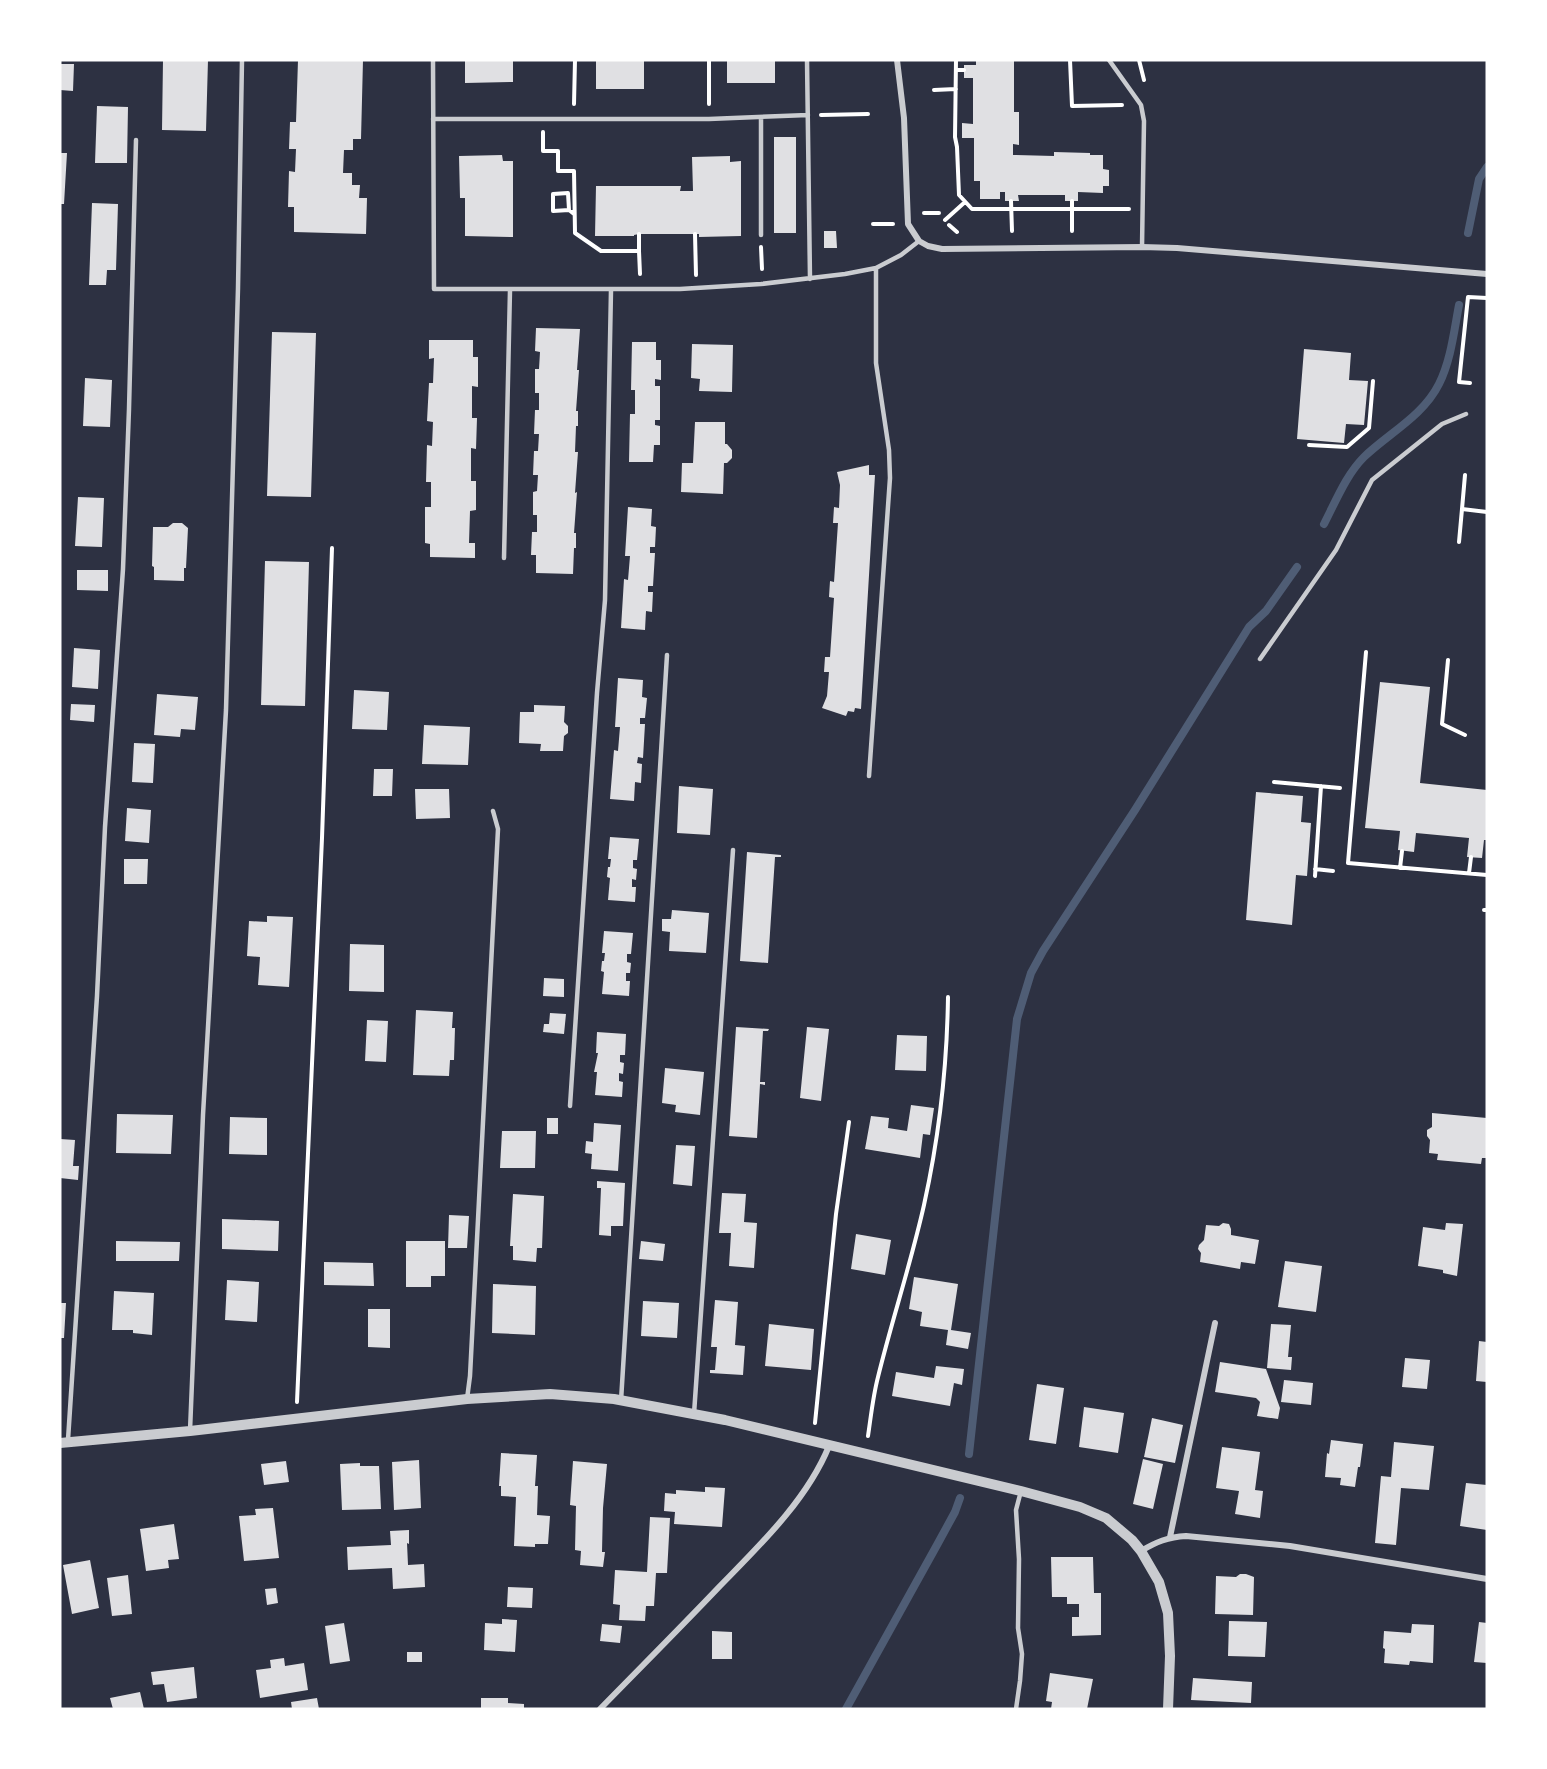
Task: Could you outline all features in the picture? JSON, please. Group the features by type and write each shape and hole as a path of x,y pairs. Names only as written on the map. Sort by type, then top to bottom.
{"street":[{"path":"897,60 904,118 908,224 919,241 928,246 942,249 1142,247 1204,250 1487,274"},
{"path":"1170,1537 1215,1323"},
{"path":"64,1443 467,1399 550,1394 580,1395 725,1420 1021,1491 1080,1507 1107,1518 1141,1551 1159,1582 1168,1612 1170,1645 1168,1709"},
{"path":"600,1709 778,1524 811,1479 830,1446"},
{"path":"1141,1551 1170,1537 1186,1536 1290,1546 1487,1579"}],"lane":[{"path":"190,1431 203,1115 226,711 242,60"},
{"path":"433,60 434,289 680,289 761,284 810,279 876,268 901,255 919,241"},
{"path":"807,60 810,279"},
{"path":"1109,60 1141,105 1144,121 1142,247"},
{"path":"433,119 709,119 808,115"},
{"path":"761,118 761,235"},
{"path":"64,1443 97,996 105,827 123,569 136,140"},
{"path":"869,776 890,478 889,450 876,363 876,268"},
{"path":"504,558 510,290"},
{"path":"570,1106 605,600 611,290"},
{"path":"1260,659 1336,550 1372,480 1442,424 1466,414"},
{"path":"621,1401 668,655"},
{"path":"467,1399 498,829 493,811"},
{"path":"694,1414 733,850"},
{"path":"1016,1709 1022,1654 1018,1628 1019,1559 1016,1510 1021,1491"}],"path":[{"path":"574,119 575,60"},
{"path":"709,60 709,119"},
{"path":"956,60 955,129 958,195 972,209 1143,209"},
{"path":"1070,60 1072,106 1141,105"},
{"path":"957,69 964,70"},
{"path":"934,90 956,88"},
{"path":"840,114 868,114"},
{"path":"543,119 543,151 558,151 558,171 574,171 575,233 602,251 639,251"},
{"path":"955,129 962,129"},
{"path":"569,210 568,193 553,194 553,211 569,210 574,214"},
{"path":"1011,201 1012,231"},
{"path":"1072,201 1072,231"},
{"path":"945,220 965,202"},
{"path":"949,225 958,232"},
{"path":"639,234 640,276"},
{"path":"694,234 696,275"},
{"path":"761,248 762,269"},
{"path":"1470,383 1459,382 1468,297 1487,298"},
{"path":"1309,445 1347,447 1369,428 1373,381"},
{"path":"1459,542 1466,475"},
{"path":"1462,509 1487,512"},
{"path":"298,1418 297,1382 321,862 332,548"},
{"path":"1366,652 1348,863 1487,875"},
{"path":"1448,660 1442,724 1465,735"},
{"path":"1274,782 1340,788"},
{"path":"1314,876 1321,786"},
{"path":"1400,868 1402,851"},
{"path":"1469,873 1471,857"},
{"path":"1315,869 1333,871"},
{"path":"865,1454 878,1378 924,1207 935,1151 946,1045 948,997"},
{"path":"813,1442 836,1214 849,1122"}],"building":[{"path":"163,60 208,60 206,131 162,130"},
{"path":"298,60 363,60 361,139 353,139 353,150 344,150 343,173 352,173 352,185 360,185 359,198 367,198 366,234 294,232 294,207 288,207 289,171 295,172 296,149 289,149 290,122 296,122"},
{"path":"465,60 513,60 513,82 465,83"},
{"path":"596,60 644,60 644,89 596,89"},
{"path":"727,60 775,60 775,83 727,83"},
{"path":"976,60 1014,60 1014,112 1019,112 1019,145 1013,144 1013,155 1054,156 1054,152 1103,155 1103,169 1109,170 1109,186 1103,186 1103,193 1078,192 1078,201 1065,201 1065,195 1018,195 1019,201 1005,201 1005,192 1000,192 1000,199 980,199 980,181 974,181 974,138 962,138 962,123 973,124 973,78 964,78 964,65 976,65"},
{"path":"60,64 74,64 73,91 60,90"},
{"path":"97,106 128,107 127,163 95,163"},
{"path":"774,137 796,137 796,233 774,233"},
{"path":"60,153 67,153 64,204 60,204"},
{"path":"502,155 503,161 513,161 513,237 465,236 465,198 460,198 459,156"},
{"path":"730,156 730,162 741,161 741,236 699,237 699,234 639,234 595,236 596,186 681,186 680,191 693,191 692,157"},
{"path":"92,203 118,204 116,270 107,270 106,285 89,285"},
{"path":"824,231 836,231 837,248 824,248"},
{"path":"536,328 580,329 576,411 578,411 578,426 576,426 575,452 578,452 574,533 576,533 576,548 574,548 573,574 536,573 536,555 531,555 532,532 537,532 537,515 533,515 533,492 537,491 538,475 533,475 534,451 538,451 539,434 534,434 535,410 539,410 539,393 535,393 535,369 539,369 540,352 535,351"},
{"path":"272,332 316,333 311,497 267,496"},
{"path":"429,340 473,340 473,357 478,357 478,387 472,386 472,418 477,418 476,449 471,448 471,481 476,481 476,510 470,511 469,543 475,543 475,558 430,557 430,544 425,543 425,507 431,507 431,482 426,482 427,445 432,446 433,422 427,421 429,383 433,383 434,358 429,359"},
{"path":"632,342 656,342 656,360 661,360 661,380 655,379 655,386 660,386 660,420 655,420 655,425 660,426 660,445 654,445 653,462 629,462 630,414 635,414 635,390 631,390"},
{"path":"692,344 733,345 732,392 699,391 700,379 691,378"},
{"path":"1304,349 1351,353 1349,380 1368,381 1364,425 1346,424 1344,443 1297,439"},
{"path":"85,378 112,380 110,427 83,426"},
{"path":"695,422 725,422 725,444 732,450 732,458 724,463 723,494 681,492 682,463 693,463"},
{"path":"869,465 869,475 875,475 861,709 855,708 854,712 848,711 846,716 822,708 827,696 829,672 824,672 825,657 830,657 834,598 829,597 830,581 834,582 838,523 833,523 834,507 839,508 840,485 837,472"},
{"path":"78,497 104,498 102,547 75,546"},
{"path":"628,507 652,509 651,526 656,527 655,547 650,547 650,553 655,553 653,586 648,586 648,592 653,592 652,612 646,611 645,630 621,628 624,579 628,580 630,556 625,556"},
{"path":"173,523 182,523 188,528 184,581 154,580 153,527 168,527"},
{"path":"265,561 309,562 305,706 261,705"},
{"path":"77,570 108,570 108,591 77,590"},
{"path":"74,648 100,650 98,689 72,687"},
{"path":"618,678 643,680 642,697 647,698 645,718 640,718 640,724 645,724 643,758 638,757 637,763 642,764 641,783 635,782 634,801 610,799 614,750 618,751 620,727 615,727"},
{"path":"1380,682 1430,687 1420,783 1487,790 1487,840 1484,840 1482,858 1467,857 1469,838 1416,833 1414,852 1398,850 1400,831 1365,828"},
{"path":"354,690 389,692 387,730 352,729"},
{"path":"157,694 198,697 195,730 181,729 180,737 154,735"},
{"path":"71,704 95,705 94,722 70,720"},
{"path":"534,705 565,706 564,722 568,726 568,733 564,736 563,751 540,751 541,744 519,743 520,712 534,712"},
{"path":"424,725 470,727 468,765 422,764"},
{"path":"134,743 155,744 153,783 132,782"},
{"path":"374,769 393,769 392,796 373,796"},
{"path":"679,786 713,789 710,835 677,833"},
{"path":"415,789 449,789 450,818 416,819"},
{"path":"1256,792 1303,796 1301,822 1311,823 1307,876 1296,875 1292,925 1246,920"},
{"path":"127,808 151,810 149,843 125,841"},
{"path":"610,837 639,839 637,860 633,860 633,868 637,869 636,880 632,879 632,887 636,887 635,902 608,900"},
{"path":"747,852 781,855 781,857 775,857 768,963 740,961"},
{"path":"124,859 148,859 147,884 124,884"},
{"path":"672,910 709,913 706,953 669,951 670,932 662,931 662,919 671,919"},
{"path":"267,916 293,917 289,987 258,985 260,957 247,956 249,921 267,922"},
{"path":"604,931 633,933 631,954 627,954 627,962 631,963 630,973 626,973 626,981 630,981 629,996 602,994"},
{"path":"350,944 384,945 384,992 349,991"},
{"path":"544,978 564,979 564,997 543,996"},
{"path":"416,1010 453,1012 454,1060 450,1060 449,1076 413,1075"},
{"path":"550,1013 566,1014 564,1034 543,1032 544,1024 549,1024"},
{"path":"367,1020 388,1021 386,1062 365,1061"},
{"path":"736,1027 769,1029 763,1031 760,1082 765,1082 765,1085 760,1084 757,1138 729,1136"},
{"path":"807,1027 829,1029 821,1101 800,1098"},
{"path":"597,1032 626,1034 625,1055 620,1055 620,1062 624,1063 623,1074 619,1073 619,1081 623,1082 622,1097 595,1095"},
{"path":"897,1035 927,1036 926,1071 895,1070"},
{"path":"665,1068 704,1072 700,1115 675,1112 676,1105 662,1103"},
{"path":"911,1105 934,1108 930,1135 923,1134 920,1158 865,1149 871,1116 889,1118 888,1128 907,1131"},
{"path":"1432,1113 1487,1118 1487,1158 1482,1158 1481,1164 1437,1160 1438,1154 1429,1153 1430,1140 1427,1136 1427,1130 1432,1127"},
{"path":"117,1114 173,1115 171,1154 116,1153"},
{"path":"230,1117 267,1118 267,1155 229,1154"},
{"path":"547,1118 558,1118 558,1134 547,1134"},
{"path":"594,1123 621,1125 618,1171 591,1169 592,1154 585,1153 586,1141 593,1142"},
{"path":"502,1131 536,1131 535,1168 500,1168"},
{"path":"60,1139 75,1140 73,1166 79,1166 78,1180 60,1178"},
{"path":"676,1145 695,1146 692,1186 673,1184"},
{"path":"597,1181 625,1183 623,1226 611,1226 611,1236 599,1235 601,1188 597,1188"},
{"path":"722,1193 746,1194 744,1222 757,1223 754,1268 729,1266 731,1233 719,1233"},
{"path":"513,1194 544,1196 542,1248 537,1248 536,1262 513,1260 513,1246 510,1246"},
{"path":"449,1215 469,1216 467,1248 448,1248"},
{"path":"222,1219 279,1221 278,1251 222,1249"},
{"path":"1223,1223 1229,1224 1231,1235 1259,1240 1255,1264 1241,1262 1240,1269 1200,1262 1201,1253 1198,1249 1204,1240 1206,1225 1219,1226"},
{"path":"1446,1223 1463,1224 1457,1276 1443,1273 1443,1270 1418,1266 1423,1227 1445,1230"},
{"path":"856,1234 891,1240 885,1275 851,1269"},
{"path":"116,1241 180,1242 179,1261 116,1261"},
{"path":"406,1241 445,1241 445,1276 431,1276 431,1287 406,1287"},
{"path":"641,1241 665,1244 663,1261 639,1259"},
{"path":"1285,1261 1322,1266 1316,1312 1278,1307"},
{"path":"324,1262 373,1263 374,1286 324,1285"},
{"path":"914,1277 958,1284 951,1330 971,1333 968,1349 946,1345 948,1330 920,1326 922,1312 909,1309"},
{"path":"227,1280 259,1282 257,1322 225,1320"},
{"path":"493,1284 536,1286 535,1335 492,1333"},
{"path":"114,1291 154,1293 152,1335 133,1333 133,1330 112,1330"},
{"path":"715,1300 738,1302 735,1345 745,1346 743,1375 710,1373 710,1370 715,1370 717,1347 711,1347"},
{"path":"643,1301 679,1303 677,1338 641,1336"},
{"path":"60,1303 66,1303 64,1338 60,1338"},
{"path":"368,1309 390,1309 390,1348 368,1347"},
{"path":"769,1324 814,1329 811,1370 765,1366"},
{"path":"1271,1324 1291,1325 1288,1357 1292,1357 1291,1370 1267,1368"},
{"path":"1479,1341 1487,1342 1487,1382 1476,1381"},
{"path":"1405,1358 1430,1360 1427,1389 1402,1387"},
{"path":"1220,1362 1266,1369 1280,1408 1278,1419 1257,1416 1260,1402 1256,1398 1215,1392"},
{"path":"936,1366 964,1369 962,1385 954,1383 950,1406 892,1396 896,1372 934,1378"},
{"path":"1284,1380 1313,1383 1311,1405 1281,1402"},
{"path":"1037,1384 1064,1388 1056,1444 1029,1440"},
{"path":"1084,1407 1124,1413 1118,1453 1079,1447"},
{"path":"1152,1418 1183,1425 1175,1463 1144,1457"},
{"path":"1331,1440 1363,1444 1355,1487 1340,1485 1341,1478 1325,1477 1327,1453 1329,1454"},
{"path":"1394,1442 1434,1446 1429,1490 1401,1488 1396,1545 1375,1543 1381,1476 1391,1477"},
{"path":"1222,1447 1260,1452 1255,1490 1263,1491 1260,1518 1235,1514 1239,1491 1216,1488"},
{"path":"501,1453 537,1455 535,1486 538,1486 537,1515 550,1516 548,1544 535,1544 535,1547 514,1546 516,1497 501,1496 501,1486 499,1486"},
{"path":"1143,1459 1163,1464 1153,1509 1133,1504"},
{"path":"419,1460 421,1508 394,1510 392,1462"},
{"path":"286,1461 289,1482 264,1485 261,1464"},
{"path":"573,1461 607,1464 603,1508 602,1552 605,1552 603,1567 580,1565 581,1551 575,1550 576,1506 570,1505"},
{"path":"360,1463 360,1466 379,1466 381,1509 342,1510 340,1464"},
{"path":"1466,1483 1487,1485 1487,1530 1460,1526"},
{"path":"705,1487 725,1488 722,1527 674,1524 675,1512 664,1511 665,1493 676,1494 676,1490 705,1492"},
{"path":"273,1508 279,1558 244,1561 239,1516 256,1515 255,1509"},
{"path":"650,1517 670,1518 667,1573 656,1573 654,1606 646,1606 645,1621 619,1620 620,1605 613,1604 615,1570 647,1572"},
{"path":"174,1524 179,1559 168,1560 169,1568 146,1571 140,1529"},
{"path":"409,1530 408,1565 424,1564 425,1587 393,1589 392,1568 348,1570 347,1547 391,1545 390,1531"},
{"path":"1051,1557 1093,1557 1094,1593 1101,1593 1101,1635 1072,1636 1072,1617 1079,1617 1079,1604 1067,1604 1067,1597 1052,1597"},
{"path":"90,1560 99,1608 72,1614 63,1565"},
{"path":"1240,1574 1254,1577 1253,1615 1215,1614 1216,1576 1236,1577"},
{"path":"128,1575 132,1614 112,1616 107,1578"},
{"path":"508,1587 533,1588 532,1608 507,1607"},
{"path":"276,1588 278,1603 267,1605 265,1589"},
{"path":"502,1619 517,1620 515,1652 484,1650 485,1623 502,1624"},
{"path":"1229,1621 1267,1622 1265,1657 1228,1656"},
{"path":"1479,1622 1487,1623 1487,1663 1474,1662"},
{"path":"344,1623 350,1661 330,1664 325,1626"},
{"path":"602,1624 622,1626 620,1643 600,1641"},
{"path":"1412,1624 1434,1625 1433,1663 1410,1661 1409,1665 1384,1663 1384,1631 1411,1633"},
{"path":"712,1631 732,1632 732,1659 712,1659"},
{"path":"407,1652 422,1652 422,1662 407,1662"},
{"path":"284,1658 285,1666 304,1663 308,1690 260,1698 256,1670 271,1668 270,1660"},
{"path":"194,1667 197,1698 167,1702 164,1684 153,1685 151,1672"},
{"path":"1050,1673 1093,1679 1087,1709 1051,1709 1052,1702 1046,1701"},
{"path":"1193,1678 1252,1682 1251,1703 1191,1700"},
{"path":"140,1692 144,1709 113,1709 110,1698"},
{"path":"317,1698 319,1709 292,1709 291,1702"},
{"path":"481,1698 508,1698 508,1703 524,1704 524,1709 481,1709"}],"waterway":[{"path":"1468,233 1479,179 1487,167"},
{"path":"1324,524 1358,464 1415,415 1439,384 1452,345 1459,305"},
{"path":"969,1454 1017,1019 1031,973 1249,627 1266,611 1297,567"},
{"path":"846,1709 955,1512 960,1498"}]}
